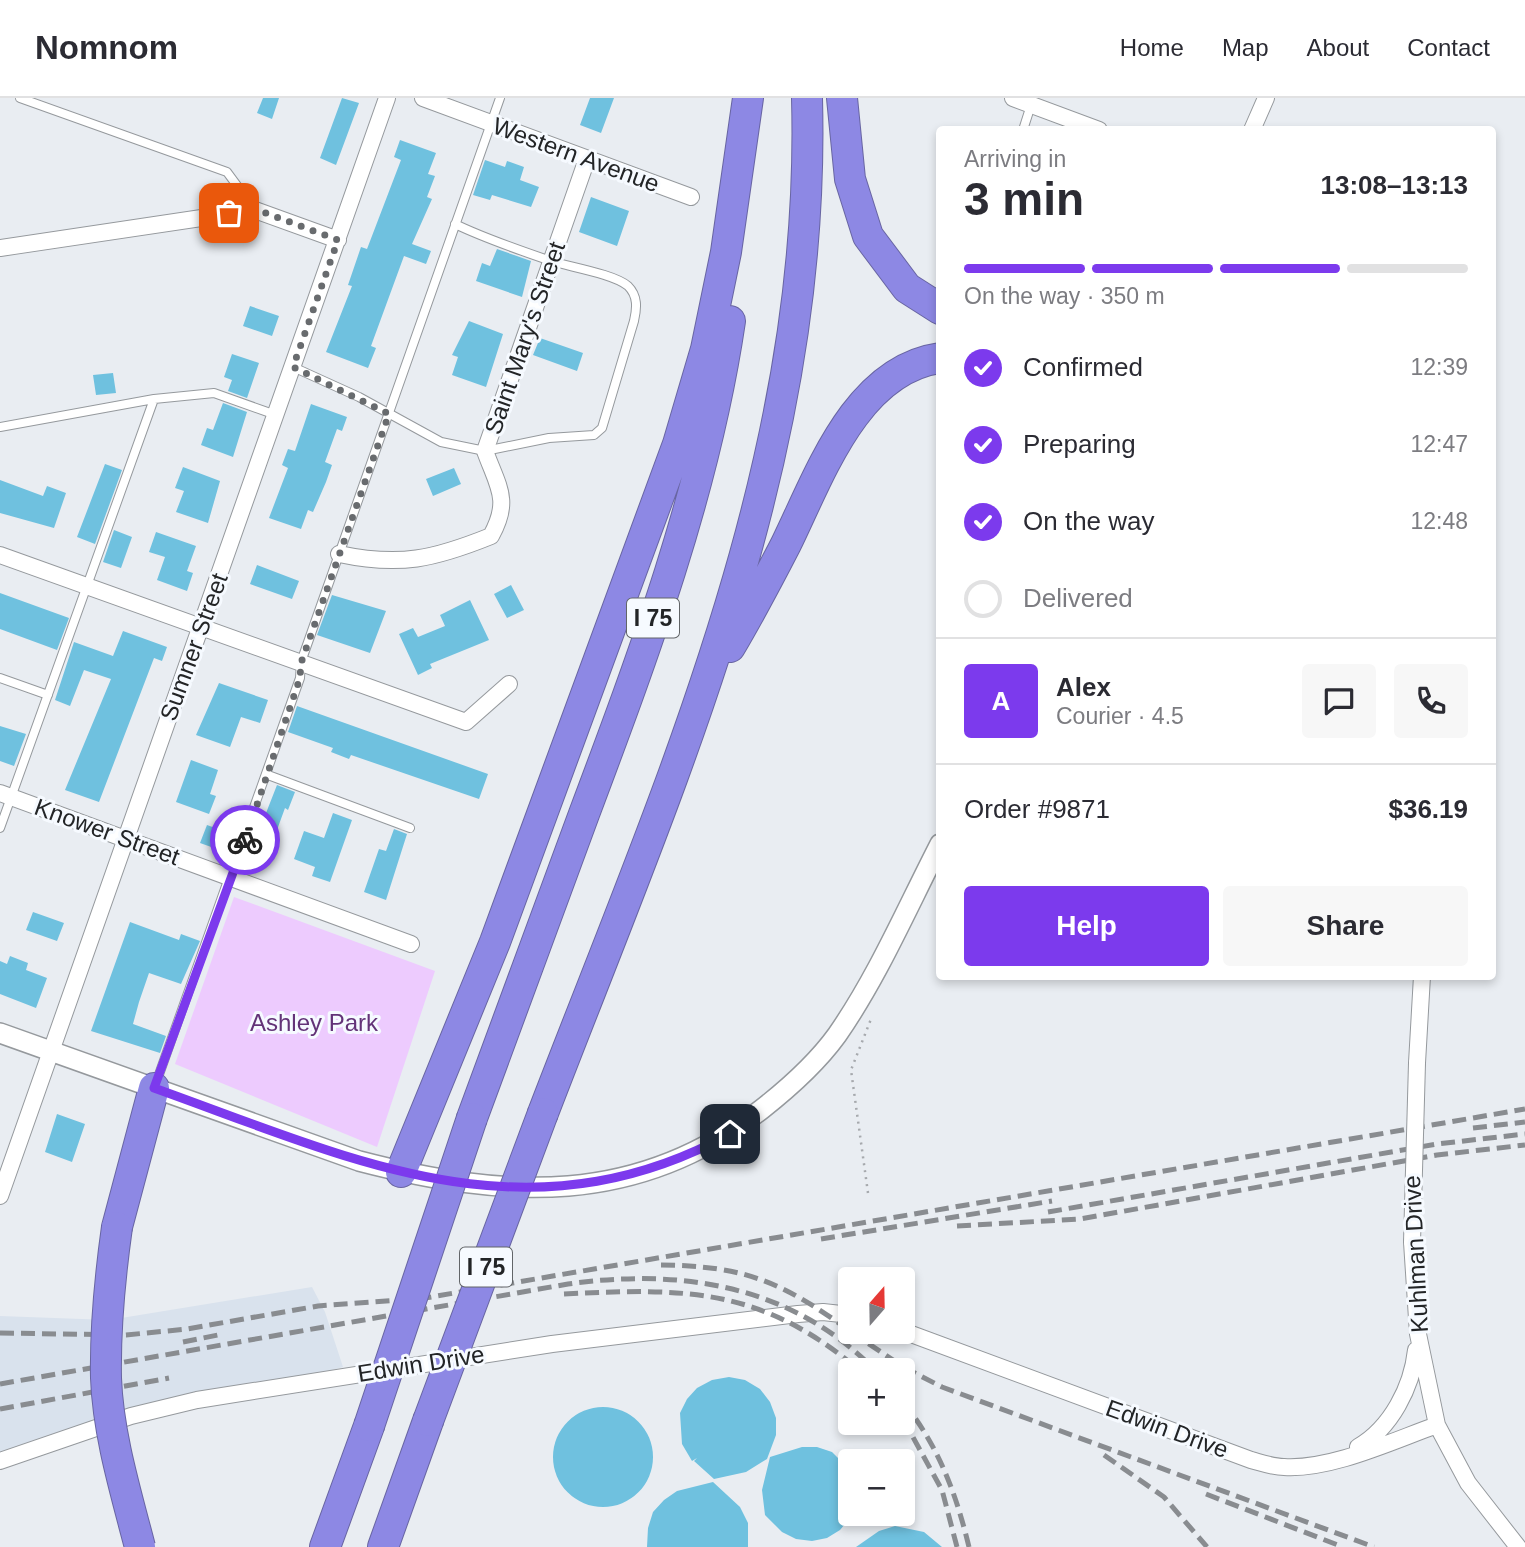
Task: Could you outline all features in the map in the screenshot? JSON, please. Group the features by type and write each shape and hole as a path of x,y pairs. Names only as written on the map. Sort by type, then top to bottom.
{"highway":[{"name":"I 75","path":"325,1547 369,1426 472,1118 636,670 703,460 722,378 736,284 749,98"},
{"path":"401,1172 505,916 678,444 711,325 726,251 749,98"},
{"name":"I 75","path":"383,1547 543,1113 709,680 754,530 777,436 798,289 807,98"},
{"path":"842,98 850,179 868,236 907,288 936,306"},
{"path":"709,680 757,602 831,452 860,408 888,380 909,368 936,359"},
{"path":"140,1547 122,1474 106,1380 107,1303 117,1227 154,1088"}],"street":[{"name":"Sumner Street","path":"1,1190 387,98"},
{"name":"Western Avenue","path":"423,98 691,197"},
{"path":"1013,98 1087,126"},
{"path":"1254,126 1269,98"},
{"name":"Saint Mary's Street","path":"339,554 376,562 426,559 491,536 502,517 503,499 485,452 587,159"},
{"path":"0,248 255,209 338,240"},
{"path":"0,555 466,722 509,684"},
{"name":"Knower Street","path":"6,795 411,944"},
{"path":"0,1033 359,1161 401,1172 462,1184 511,1189 599,1182 662,1167 730,1134 808,1070 863,996 936,852"},
{"name":"Kuhlman Drive","path":"1422,980 1412,1242 1418,1334 1437,1425 1468,1483 1518,1547"},
{"name":"Edwin Drive","path":"0,1461 131,1416 280,1385 552,1344 798,1314 838,1314"},
{"path":"1338,1459 1363,1444 1395,1410 1414,1367 1418,1334"},
{"name":"Edwin Drive","path":"915,1335 1251,1460 1295,1467 1338,1459 1437,1425"}],"lane":[{"path":"20,98 227,172 255,209"},
{"path":"154,1088 268,775 300,678 301,663 500,98"},
{"path":"1024,126 1031,105"},
{"path":"293,367 441,442 485,452 549,438 594,435 602,428 634,321 637,308 635,296 627,285 551,261 456,223"},
{"path":"0,427 154,399 214,393 276,415"},
{"path":"0,828 6,795 48,695 154,399"},
{"path":"0,678 48,695"},
{"path":"268,775 410,828"}],"path":[{"path":"869,1193 851,1070 875,1008"}],"shaded area":[{"path":"312,1287 325,1312 343,1367 280,1385 197,1400 0,1460 0,1316 109,1320"}],"green space":[{"name":"Ashley Park","path":"234,897 435,971 377,1147 175,1064"}],"building":[{"path":"263,98 279,98 272,119 257,113"},
{"path":"342,98 359,103 336,165 320,158"},
{"path":"590,98 614,98 601,133 580,125"},
{"path":"400,140 436,153 428,174 435,176 427,197 432,199 412,244 431,251 426,264 404,256 371,346 376,348 368,368 326,352 352,286 348,285 361,247 367,249 401,160 394,157"},
{"path":"485,160 505,167 507,161 524,167 520,180 539,187 531,207 492,195 490,200 473,195"},
{"path":"591,197 629,211 617,246 579,232"},
{"path":"497,249 531,261 522,297 476,281 482,263 490,266"},
{"path":"250,306 279,316 272,336 243,326"},
{"path":"469,321 503,334 486,387 452,375 458,357 452,355"},
{"path":"540,338 583,353 577,371 533,355"},
{"path":"232,354 259,363 247,398 228,391 232,380 224,377"},
{"path":"113,373 116,393 96,395 93,375"},
{"path":"223,403 247,412 233,457 201,445 207,428 213,430"},
{"path":"311,404 347,417 342,431 337,429 325,462 332,465 326,482 313,512 308,510 301,529 269,518 288,468 282,465 288,449 295,451"},
{"path":"105,464 122,470 95,544 77,537"},
{"path":"183,467 220,481 208,523 176,512 184,491 175,488"},
{"path":"454,468 461,484 433,496 426,479"},
{"path":"0,480 43,496 47,486 66,493 54,528 0,513"},
{"path":"114,530 132,537 121,568 103,562"},
{"path":"156,532 196,546 187,571 193,573 187,591 157,580 165,557 149,552"},
{"path":"257,565 299,581 292,599 250,584"},
{"path":"511,585 524,610 507,618 494,594"},
{"path":"0,593 69,618 57,650 0,629"},
{"path":"332,595 386,611 370,653 317,635"},
{"path":"470,600 489,640 430,664 432,668 418,675 399,634 413,628 418,637 445,626 440,615"},
{"path":"123,631 167,647 162,661 154,658 99,802 65,790 111,679 84,670 70,706 55,700 74,642 113,656"},
{"path":"219,683 268,700 260,723 241,717 230,747 196,735"},
{"path":"297,706 488,774 479,799 351,755 349,759 331,752 333,748 288,732"},
{"path":"0,726 26,734 14,766 0,761"},
{"path":"191,760 218,770 210,794 216,796 209,814 176,802"},
{"path":"277,785 295,792 288,810 285,808 266,860 250,854"},
{"path":"333,813 352,820 330,882 312,876 315,867 294,859 304,831 324,838"},
{"path":"207,825 237,836 231,854 200,843"},
{"path":"394,829 407,834 386,900 364,892 379,849 386,851"},
{"path":"33,912 64,923 57,941 26,930"},
{"path":"130,922 179,940 181,934 200,941 181,984 149,973 133,1024 166,1036 160,1053 91,1031"},
{"path":"10,956 28,963 26,970 47,978 36,1008 0,994 0,961 7,964"},
{"path":"57,1114 85,1124 72,1162 45,1152"},
{"path":"729,1377 745,1380 760,1389 770,1402 776,1418 776,1435 767,1459 746,1472 714,1479 694,1461 697,1458 692,1461 682,1444 680,1413 697,1388 712,1380"},
{"path":"603,1407 631,1415 645,1429 653,1457 645,1485 631,1499 603,1507 575,1499 561,1485 553,1457 561,1429 575,1415"},
{"path":"802,1447 817,1447 832,1452 838,1458 838,1526 843,1526 840,1530 827,1538 812,1541 796,1539 782,1532 765,1515 762,1490 770,1457"},
{"path":"713,1482 740,1507 748,1523 748,1547 647,1547 648,1528 653,1512 664,1500 677,1491"},
{"path":"895,1526 924,1532 942,1547 856,1547 879,1531"}],"railway":[{"path":"0,1333 126,1335 187,1329 318,1306 425,1298 1525,1109"},
{"path":"1473,1128 1525,1122"},
{"path":"1048,1212 1437,1144 1525,1134"},
{"path":"957,1226 1080,1219 1437,1155 1525,1145"},
{"path":"821,1239 1052,1201"},
{"path":"661,1265 717,1269 762,1280 804,1300 838,1322"},
{"path":"0,1384 568,1284 610,1280 693,1282 732,1289 771,1301 807,1318 842,1341 861,1358"},
{"path":"564,1294 647,1292 720,1299 754,1308 789,1322 843,1358"},
{"path":"183,1342 218,1335"},
{"path":"869,1344 905,1368 942,1387 1374,1547"},
{"path":"0,1409 169,1378"},
{"path":"915,1418 944,1470 969,1547"},
{"path":"912,1435 942,1490 957,1547"},
{"path":"1104,1455 1164,1497 1207,1547"},
{"path":"1206,1494 1343,1547"}],"way so far":[{"path":"229,213 255,209 338,240 293,367 389,414 301,663 300,678 245,840"}],"route":[{"path":"245,840 154,1088 359,1161 462,1184 511,1189 553,1188 599,1182 662,1167 730,1134"}]}
